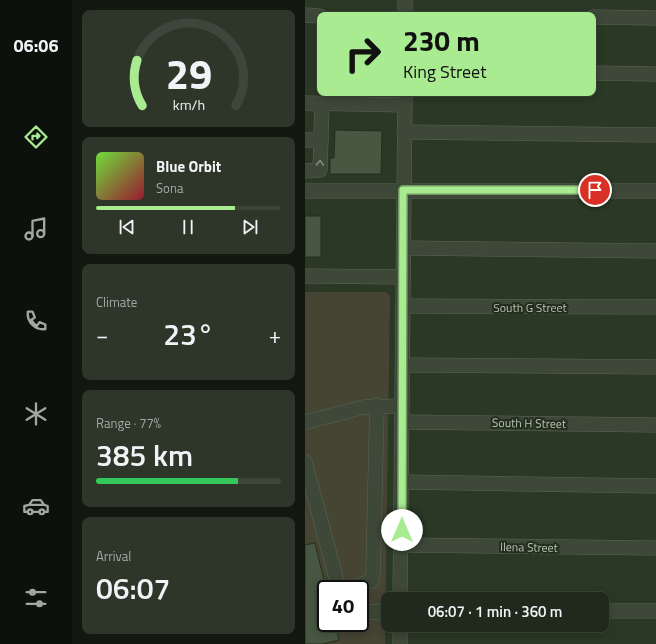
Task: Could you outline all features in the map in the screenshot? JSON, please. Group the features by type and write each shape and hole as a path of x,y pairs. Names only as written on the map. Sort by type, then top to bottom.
{"street":[{"path":"405,0 405,12"},
{"path":"305,16 317,16"},
{"path":"596,17 656,18"},
{"path":"596,73 656,74"},
{"path":"305,103 405,99 400,592"},
{"path":"305,170 320,170 321,103"},
{"path":"404,132 656,134"},
{"path":"305,140 321,140"},
{"path":"305,191 656,191"},
{"path":"403,248 656,251"},
{"path":"305,276 403,278"},
{"name":"South G Street","path":"403,306 656,307"},
{"path":"403,365 656,367"},
{"path":"305,422 377,406 402,406"},
{"path":"369,582 371,581 373,574 377,406"},
{"name":"South H Street","path":"402,422 656,425"},
{"path":"305,462 337,580"},
{"path":"402,482 656,486"},
{"name":"Ilena Street","path":"401,545 656,548"},
{"path":"609,611 656,611"},
{"path":"369,612 381,612"},
{"path":"400,632 400,644"}],"shaded area":[{"path":"305,292 386,292 390,296 386,592 381,592 381,632 385,632 385,644 305,644"}],"building":[{"path":"335,130 382,131 381,174 330,174 330,158 334,158"},
{"path":"305,216 321,216 321,257 305,257"},
{"path":"315,543 324,580 317,580 317,632 337,632 339,640 323,644 305,644 305,545"}],"route":[{"path":"402,530 403,190 595,190"}]}
